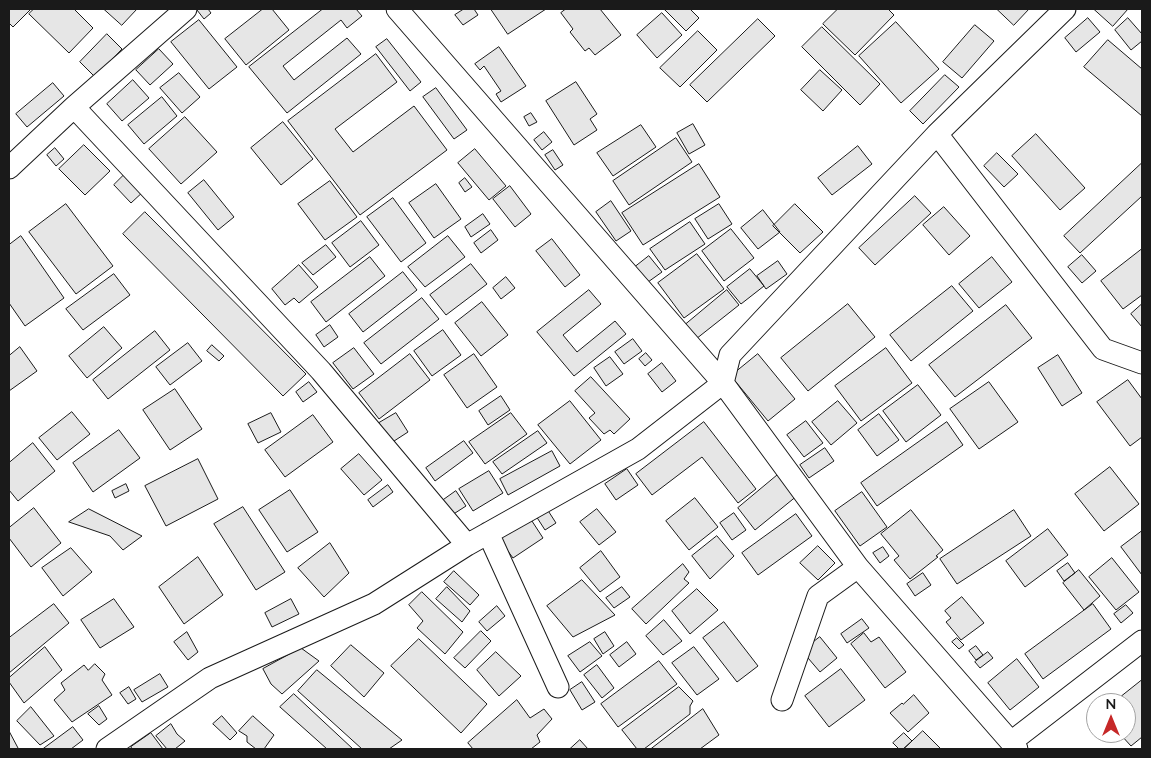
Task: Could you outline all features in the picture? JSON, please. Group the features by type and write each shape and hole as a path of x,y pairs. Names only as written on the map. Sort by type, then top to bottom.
{"street":[{"path":"9,168 186,9"},
{"path":"397,9 723,383 858,567 1014,745 1142,642"},
{"path":"106,749 210,678 374,604 488,532 638,449 723,383 730,355 937,134 1065,9"},
{"path":"74,108 321,371 467,545"},
{"path":"937,134 1102,349 1142,362"},
{"path":"488,532 558,687"},
{"path":"782,700 818,596 858,567"}],"building":[{"path":"9,9 31,9 13,27 9,23"},
{"path":"34,9 74,9 93,28 69,53 29,14"},
{"path":"104,9 137,9 122,25"},
{"path":"198,9 208,9 211,13 204,19"},
{"path":"263,9 272,9 289,30 246,65 225,39"},
{"path":"323,9 356,9 362,16 347,28 341,20 283,66 294,80 347,38 361,54 287,113 249,67"},
{"path":"464,9 474,9 478,15 463,25 455,15"},
{"path":"491,9 546,9 508,34"},
{"path":"566,9 600,9 621,35 595,55 589,48 585,51 570,32 573,29 561,13"},
{"path":"666,9 690,9 699,18 686,31"},
{"path":"838,9 888,9 894,15 855,55 823,24"},
{"path":"997,9 1029,9 1014,25"},
{"path":"1094,9 1128,9 1113,26"},
{"path":"662,13 682,35 657,58 637,35"},
{"path":"1088,18 1100,32 1076,52 1065,38"},
{"path":"1128,18 1142,34 1142,41 1131,50 1115,30"},
{"path":"758,19 775,36 707,102 690,85"},
{"path":"199,20 237,67 209,89 171,42"},
{"path":"896,22 939,69 901,103 859,56"},
{"path":"975,25 994,41 962,78 943,62"},
{"path":"822,27 880,84 860,105 802,47"},
{"path":"698,31 717,50 680,87 660,68"},
{"path":"107,34 122,49 95,77 80,62"},
{"path":"387,39 421,82 410,91 376,47"},
{"path":"1108,40 1142,69 1142,116 1084,67"},
{"path":"499,47 526,86 501,102 496,94 501,91 484,66 480,70 475,64"},
{"path":"159,49 173,64 150,85 136,70"},
{"path":"376,54 397,82 335,129 353,152 414,106 447,150 360,215 288,121"},
{"path":"820,70 842,90 823,111 801,90"},
{"path":"179,73 200,97 182,113 160,88"},
{"path":"945,75 959,87 923,124 910,111"},
{"path":"133,80 149,98 122,121 107,104"},
{"path":"576,82 597,114 590,119 597,130 574,145 546,101"},
{"path":"53,83 64,96 27,127 16,114"},
{"path":"436,88 467,130 454,139 423,97"},
{"path":"162,97 177,116 144,144 128,125"},
{"path":"531,113 537,122 529,126 524,117"},
{"path":"185,117 217,152 181,184 149,149"},
{"path":"283,122 313,159 281,185 251,148"},
{"path":"693,124 705,145 689,154 677,133"},
{"path":"641,125 656,147 613,176 597,153"},
{"path":"544,132 552,142 542,150 534,140"},
{"path":"1036,134 1085,188 1060,210 1012,156"},
{"path":"676,138 692,162 629,205 613,181"},
{"path":"84,145 110,171 85,195 59,169"},
{"path":"858,146 872,164 832,195 818,178"},
{"path":"55,148 64,159 56,166 47,155"},
{"path":"475,149 506,186 489,200 458,163"},
{"path":"553,150 563,165 555,170 545,155"},
{"path":"997,153 1018,174 1004,187 984,166"},
{"path":"1142,163 1142,196 1080,253 1064,236"},
{"path":"699,164 720,197 643,245 622,213"},
{"path":"127,172 145,190 131,203 114,185"},
{"path":"465,178 472,187 465,192 459,183"},
{"path":"204,180 234,217 218,230 188,193"},
{"path":"330,181 357,217 325,240 298,204"},
{"path":"436,184 461,219 434,238 409,203"},
{"path":"510,186 531,214 515,227 493,199"},
{"path":"915,196 931,213 875,265 859,248"},
{"path":"393,198 426,243 401,262 367,217"},
{"path":"611,201 631,231 616,241 596,212"},
{"path":"66,204 113,266 76,294 29,232"},
{"path":"719,204 732,224 708,239 695,219"},
{"path":"795,204 823,232 800,253 773,226"},
{"path":"944,207 970,236 949,255 923,225"},
{"path":"763,210 780,232 758,249 741,228"},
{"path":"145,212 306,374 283,396 123,234"},
{"path":"483,214 490,224 471,237 465,227"},
{"path":"361,221 379,245 350,267 332,243"},
{"path":"690,222 705,244 665,270 650,249"},
{"path":"731,229 754,258 724,281 702,251"},
{"path":"491,230 498,240 481,253 474,243"},
{"path":"21,236 64,298 25,326 9,303 9,245"},
{"path":"448,236 465,257 425,287 408,267"},
{"path":"552,239 580,275 565,287 536,251"},
{"path":"326,245 336,257 313,275 302,263"},
{"path":"1142,249 1142,295 1123,309 1101,281"},
{"path":"697,254 724,289 684,318 658,283"},
{"path":"1082,255 1096,271 1082,283 1068,267"},
{"path":"649,256 662,272 648,282 635,267"},
{"path":"370,257 385,276 326,322 311,302"},
{"path":"992,257 1012,282 979,308 959,284"},
{"path":"778,261 787,274 766,289 757,276"},
{"path":"471,264 487,284 446,315 430,295"},
{"path":"299,265 318,287 299,303 294,298 285,305 272,289"},
{"path":"750,269 764,286 741,304 727,287"},
{"path":"403,272 417,290 363,332 349,314"},
{"path":"114,274 130,295 83,330 66,309"},
{"path":"506,277 515,288 501,299 493,288"},
{"path":"952,286 973,311 911,361 890,335"},
{"path":"589,290 601,304 563,335 577,352 615,321 626,334 574,376 537,332"},
{"path":"727,290 739,305 696,339 685,325"},
{"path":"422,298 439,319 381,364 364,343"},
{"path":"482,302 508,335 481,356 455,323"},
{"path":"848,304 875,337 808,391 781,358"},
{"path":"1142,304 1142,327 1131,314"},
{"path":"1006,305 1032,338 955,397 929,365"},
{"path":"330,325 338,337 324,347 316,335"},
{"path":"104,327 122,348 87,378 69,356"},
{"path":"443,330 461,355 432,376 414,351"},
{"path":"155,331 170,350 108,399 93,380"},
{"path":"633,339 642,351 624,364 615,352"},
{"path":"188,343 202,361 170,385 156,367"},
{"path":"212,345 224,356 219,361 207,351"},
{"path":"20,347 37,371 9,391 9,356"},
{"path":"354,348 374,374 353,389 333,363"},
{"path":"886,348 912,383 861,421 835,386"},
{"path":"646,353 652,360 645,366 639,359"},
{"path":"410,354 430,380 379,419 359,393"},
{"path":"474,354 497,387 467,408 444,375"},
{"path":"758,354 795,399 768,421 731,376"},
{"path":"1058,355 1082,393 1062,406 1038,368"},
{"path":"610,357 623,374 606,386 594,368"},
{"path":"662,363 676,381 662,392 648,374"},
{"path":"591,377 630,419 614,434 610,430 604,434 589,418 595,413 575,391"},
{"path":"1128,380 1142,399 1142,437 1130,446 1097,402"},
{"path":"309,382 317,392 303,402 296,392"},
{"path":"989,382 1018,422 979,449 950,409"},
{"path":"918,385 941,415 906,442 883,411"},
{"path":"175,389 202,429 170,450 143,410"},
{"path":"501,396 510,410 488,425 479,411"},
{"path":"570,401 601,440 570,464 538,425"},
{"path":"838,401 857,423 831,445 812,422"},
{"path":"72,412 90,434 57,460 39,438"},
{"path":"271,413 281,432 258,443 248,424"},
{"path":"396,413 408,432 391,443 379,423"},
{"path":"511,413 527,434 485,464 469,442"},
{"path":"879,414 899,440 877,456 858,430"},
{"path":"313,415 333,442 285,477 265,450"},
{"path":"806,421 823,443 804,457 787,435"},
{"path":"704,422 756,489 738,503 702,457 652,495 636,474"},
{"path":"947,422 963,445 877,506 861,483"},
{"path":"119,430 140,458 93,492 73,463"},
{"path":"538,431 547,443 502,474 493,462"},
{"path":"464,441 473,453 435,481 426,468"},
{"path":"33,443 55,471 18,501 9,490 9,463"},
{"path":"825,448 834,461 809,478 800,465"},
{"path":"552,451 560,466 508,495 500,479"},
{"path":"359,454 382,480 364,495 341,469"},
{"path":"198,459 218,499 166,526 145,486"},
{"path":"1110,467 1139,504 1104,531 1075,494"},
{"path":"627,469 638,485 616,500 605,484"},
{"path":"489,471 503,493 473,511 459,489"},
{"path":"780,473 798,495 755,530 738,508"},
{"path":"126,484 129,491 115,498 112,491"},
{"path":"388,485 393,492 373,507 368,500"},
{"path":"290,490 318,532 287,552 259,510"},
{"path":"456,491 466,506 452,515 442,501"},
{"path":"862,492 887,527 860,546 835,511"},
{"path":"695,498 718,527 689,550 666,521"},
{"path":"243,507 285,572 256,590 214,524"},
{"path":"34,508 61,543 31,567 9,538 9,528"},
{"path":"89,509 142,536 123,550 110,536 69,522"},
{"path":"547,509 556,523 545,530 536,516"},
{"path":"597,509 616,532 599,545 580,522"},
{"path":"911,510 943,550 936,556 938,557 910,579 894,560 899,556 881,534"},
{"path":"1014,510 1031,536 957,584 940,559"},
{"path":"734,513 746,530 732,540 720,523"},
{"path":"796,514 812,536 758,575 742,553"},
{"path":"530,518 543,538 513,558 499,539"},
{"path":"1048,529 1068,555 1025,587 1006,561"},
{"path":"1142,531 1142,575 1121,547"},
{"path":"717,536 734,556 710,579 692,556"},
{"path":"330,543 349,573 324,597 298,568"},
{"path":"818,546 835,563 818,580 800,563"},
{"path":"883,547 889,556 880,563 873,553"},
{"path":"71,548 92,572 63,596 42,568"},
{"path":"601,551 620,577 600,592 580,568"},
{"path":"198,557 223,595 184,624 159,587"},
{"path":"1112,558 1139,592 1116,610 1089,577"},
{"path":"1068,563 1075,573 1064,581 1057,571"},
{"path":"683,564 689,572 684,579 689,583 646,624 632,609"},
{"path":"1079,570 1100,596 1084,610 1063,583"},
{"path":"454,571 479,595 470,605 444,582"},
{"path":"923,573 931,585 915,596 907,584"},
{"path":"582,580 615,615 573,637 547,606"},
{"path":"447,587 470,611 462,622 436,599"},
{"path":"622,587 630,597 614,608 606,598"},
{"path":"697,589 718,610 690,634 672,611"},
{"path":"422,592 463,632 445,654 417,628 423,621 409,605"},
{"path":"962,597 984,623 961,640 946,622 951,618 945,611"},
{"path":"114,599 134,627 100,648 81,620"},
{"path":"291,599 299,614 272,627 265,613"},
{"path":"54,604 69,623 9,673 9,638"},
{"path":"1093,604 1111,629 1043,679 1025,654"},
{"path":"1126,605 1133,613 1121,623 1114,614"},
{"path":"497,606 505,616 487,631 479,622"},
{"path":"862,619 869,628 847,643 841,634"},
{"path":"664,620 682,641 663,655 646,636"},
{"path":"724,622 758,666 737,682 703,638"},
{"path":"481,631 491,641 465,668 454,658"},
{"path":"187,632 198,652 188,660 174,642"},
{"path":"605,632 614,646 603,654 594,639"},
{"path":"864,633 871,642 879,637 906,672 885,688 851,644"},
{"path":"820,637 837,658 820,672 802,651"},
{"path":"957,638 964,645 959,649 952,642"},
{"path":"419,639 487,704 461,733 391,666"},
{"path":"590,642 602,656 580,672 568,656"},
{"path":"627,642 636,654 619,667 610,655"},
{"path":"351,645 384,673 364,697 331,666"},
{"path":"976,646 983,655 976,660 969,651"},
{"path":"45,647 62,670 24,703 9,682 9,678"},
{"path":"694,647 719,679 697,695 672,663"},
{"path":"301,648 319,661 282,694 271,684 263,669"},
{"path":"496,652 521,676 499,696 477,670"},
{"path":"988,652 993,658 980,668 975,662"},
{"path":"1017,659 1039,687 1010,710 988,683"},
{"path":"659,661 677,684 618,727 601,704"},
{"path":"95,664 105,674 102,680 112,695 72,722 54,700 65,690 61,683 84,665 88,670"},
{"path":"597,665 614,688 602,698 584,675"},
{"path":"841,669 865,700 829,727 805,696"},
{"path":"317,670 402,740 389,749 362,749 298,691"},
{"path":"160,674 168,687 142,702 134,690"},
{"path":"1142,680 1142,737 1136,742 1136,693 1126,693"},
{"path":"582,682 595,702 582,710 570,690"},
{"path":"129,687 136,699 128,704 120,693"},
{"path":"679,687 693,701 690,706 690,714 644,749 637,749 622,730"},
{"path":"294,694 353,749 327,749 280,707"},
{"path":"914,695 929,713 908,732 890,713"},
{"path":"517,700 530,718 544,709 552,719 537,735 540,742 531,749 473,749 468,743"},
{"path":"99,706 107,719 99,725 88,714"},
{"path":"31,707 54,736 40,745 17,721"},
{"path":"703,709 719,735 700,749 651,749"},
{"path":"222,716 237,733 230,740 213,724"},
{"path":"253,716 274,735 264,749 256,749 247,742 247,736 239,731"},
{"path":"171,724 177,734 185,741 175,749 167,749 156,736"},
{"path":"73,727 83,740 71,749 43,749"},
{"path":"9,731 18,748 17,749 9,749"},
{"path":"923,731 941,749 904,749"},
{"path":"151,733 163,749 132,749 131,747"},
{"path":"904,733 912,741 903,749 899,749 893,743"},
{"path":"580,740 588,749 570,749"}]}
